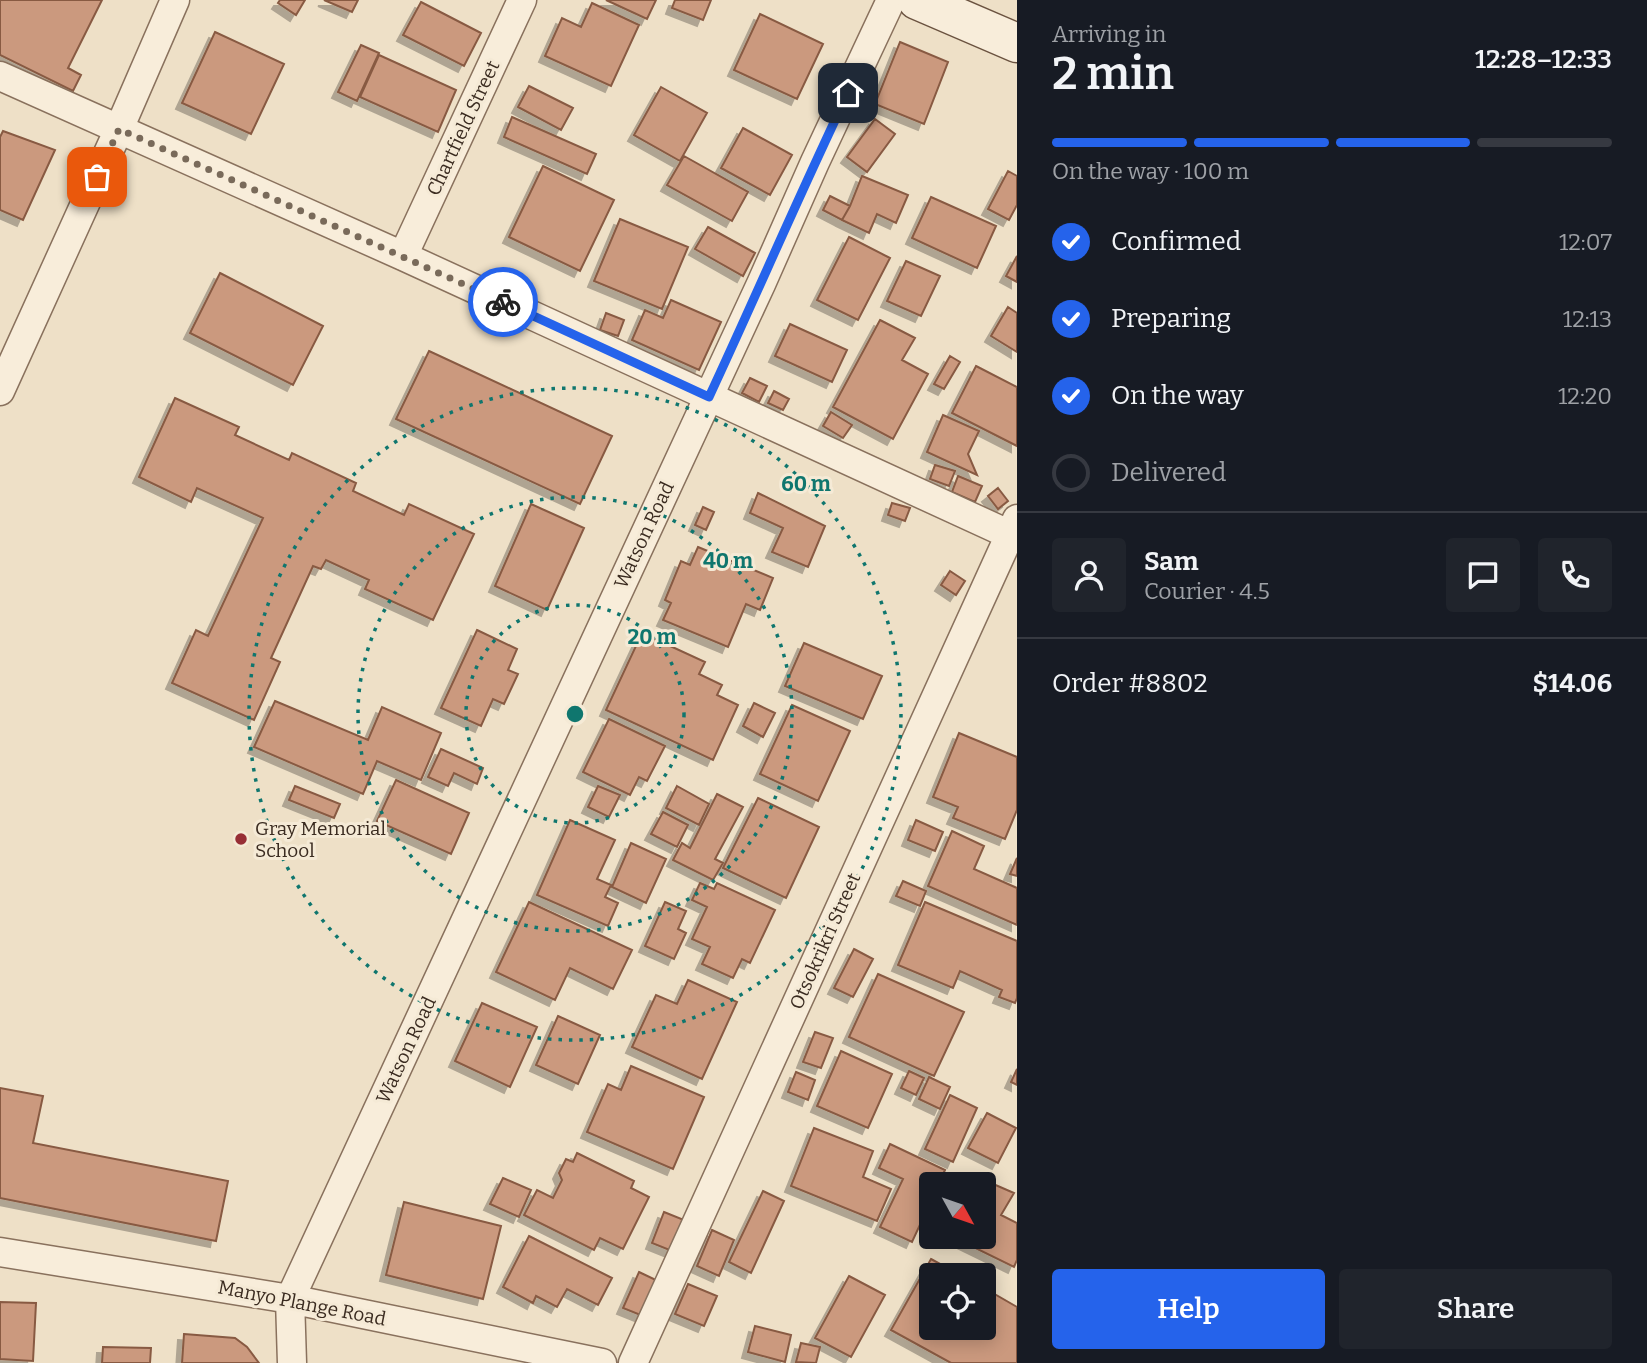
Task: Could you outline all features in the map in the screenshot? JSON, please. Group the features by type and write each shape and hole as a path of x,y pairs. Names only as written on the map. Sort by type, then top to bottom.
{"main road":[{"path":"917,0 1017,43"}],"street":[{"path":"0,391 175,0"},
{"name":"Chartfield Street","path":"403,256 522,0"},
{"name":"Watson Road","path":"290,1298 891,0"},
{"path":"0,76 403,256 709,397 1015,531"},
{"name":"Otsokrikri Street","path":"633,1363 1015,531"},
{"name":"Manyo Plange Road","path":"0,1252 290,1298 603,1363"},
{"path":"290,1298 292,1363"}],"building":[{"path":"0,0 102,0 68,68 81,75 73,91 0,55"},
{"path":"280,0 305,0 296,15 278,3"},
{"path":"324,0 358,0 352,12"},
{"path":"606,0 656,0 647,19"},
{"path":"675,0 711,0 703,20 672,8"},
{"path":"421,2 481,33 464,66 403,35"},
{"path":"592,3 639,25 611,86 545,56 562,18 581,27"},
{"path":"760,14 823,44 797,99 734,70"},
{"path":"215,32 284,64 251,134 182,103"},
{"path":"900,42 948,62 924,124 875,104"},
{"path":"361,45 379,53 357,101 338,92"},
{"path":"379,55 456,90 438,132 360,97"},
{"path":"529,86 573,108 561,130 518,107"},
{"path":"661,87 707,113 680,161 634,135"},
{"path":"512,117 596,154 587,174 504,137"},
{"path":"875,119 895,134 867,172 847,157"},
{"path":"743,128 792,155 770,195 721,168"},
{"path":"3,131 55,150 23,220 0,210 0,137"},
{"path":"684,156 748,192 732,221 667,185"},
{"path":"543,166 614,200 580,271 509,237"},
{"path":"1008,171 1017,176 1017,205 1009,220 988,209"},
{"path":"862,176 908,195 896,223 877,214 869,233 842,220"},
{"path":"830,196 850,206 842,220 823,210"},
{"path":"931,197 996,226 977,268 912,238"},
{"path":"620,219 688,247 662,309 594,281"},
{"path":"708,227 755,253 743,276 695,249"},
{"path":"849,237 890,258 858,320 817,300"},
{"path":"1017,256 1017,282 1006,276"},
{"path":"906,261 940,276 921,316 887,301"},
{"path":"220,273 323,326 293,385 190,333"},
{"path":"671,300 721,322 699,370 632,340 645,310 663,318"},
{"path":"1008,307 1017,313 1017,352 991,336"},
{"path":"606,313 624,320 618,336 600,330"},
{"path":"880,320 915,338 902,360 928,374 893,439 833,407"},
{"path":"790,324 847,350 832,382 775,356"},
{"path":"429,351 612,436 580,504 396,419"},
{"path":"950,356 960,362 944,389 934,384"},
{"path":"976,366 1017,387 1017,446 952,413"},
{"path":"750,378 767,386 759,402 742,393"},
{"path":"774,391 789,399 783,410 768,403"},
{"path":"175,398 239,427 235,435 289,460 292,453 356,483 353,491 404,515 409,504 474,534 433,620 365,589 369,580 326,560 321,569 313,566 271,658 280,662 254,720 172,683 196,630 208,636 263,518 197,488 191,502 139,477"},
{"path":"831,412 852,425 843,438 823,426"},
{"path":"943,415 979,431 968,454 977,475 927,452"},
{"path":"935,465 955,471 949,486 930,479"},
{"path":"958,476 982,486 975,502 952,492"},
{"path":"998,488 1008,501 998,509 988,496"},
{"path":"758,493 825,526 808,567 772,552 783,528 750,513"},
{"path":"892,503 910,508 905,521 888,515"},
{"path":"531,504 584,528 547,610 495,586"},
{"path":"703,507 714,512 706,530 695,525"},
{"path":"698,547 773,578 760,610 746,604 728,647 663,620 671,603 665,600 681,561 690,565"},
{"path":"950,571 965,581 956,595 941,585"},
{"path":"477,630 517,649 508,670 518,674 504,704 493,699 481,726 441,708"},
{"path":"642,633 705,662 699,674 722,685 717,695 738,705 713,760 606,710"},
{"path":"804,643 882,676 863,719 785,686"},
{"path":"275,701 368,740 382,707 441,733 421,780 377,761 363,794 254,747"},
{"path":"754,703 775,713 763,737 743,726"},
{"path":"792,705 850,731 818,801 760,774"},
{"path":"609,719 665,746 647,781 639,777 630,795 583,772"},
{"path":"959,733 1017,757 1017,810 1005,839 953,818 958,807 933,797"},
{"path":"441,749 483,768 477,784 454,773 448,786 428,777"},
{"path":"396,780 469,813 451,854 377,821"},
{"path":"295,786 340,804 334,818 289,800"},
{"path":"598,786 620,795 609,817 588,807"},
{"path":"677,786 709,804 699,825 666,808"},
{"path":"717,794 743,807 715,859 723,863 713,880 673,860 682,843 690,848"},
{"path":"758,798 819,827 786,898 723,868"},
{"path":"663,812 688,825 677,847 651,834"},
{"path":"570,820 615,840 597,879 611,885 605,897 618,903 608,926 537,895"},
{"path":"916,820 943,832 935,851 908,840"},
{"path":"952,831 984,846 974,869 1017,888 1017,925 928,886"},
{"path":"631,843 666,859 646,903 612,887"},
{"path":"1017,858 1017,876 1010,874"},
{"path":"903,881 926,891 920,906 896,896"},
{"path":"700,883 714,889 717,883 775,910 750,963 742,959 733,978 702,964 710,947 692,939 707,907 692,900"},
{"path":"529,902 632,950 613,989 570,968 555,1000 496,972"},
{"path":"665,902 686,911 678,929 686,933 674,959 645,946"},
{"path":"925,902 1017,941 1015,1003 999,997 1002,990 960,971 953,988 898,965"},
{"path":"854,949 873,959 853,997 834,988"},
{"path":"878,974 964,1012 934,1076 849,1037"},
{"path":"688,980 737,1002 702,1079 632,1047 656,995 677,1004"},
{"path":"482,1003 537,1027 510,1087 455,1061"},
{"path":"558,1016 600,1035 578,1084 536,1065"},
{"path":"815,1032 833,1038 821,1068 803,1062"},
{"path":"841,1051 892,1074 868,1128 817,1106"},
{"path":"631,1066 704,1097 673,1169 587,1132 608,1084 621,1090"},
{"path":"1017,1069 1017,1085 1011,1082"},
{"path":"909,1071 924,1078 916,1095 901,1088"},
{"path":"796,1072 815,1080 808,1100 788,1092"},
{"path":"929,1077 950,1087 940,1109 919,1099"},
{"path":"0,1088 43,1096 33,1143 228,1181 216,1241 0,1198"},
{"path":"950,1095 977,1108 953,1162 925,1149"},
{"path":"987,1113 1016,1128 998,1163 968,1148"},
{"path":"814,1128 873,1151 863,1177 891,1189 877,1221 791,1186"},
{"path":"890,1144 945,1170 919,1172 919,1227 912,1242 880,1227 903,1179 879,1168"},
{"path":"577,1153 634,1181 631,1188 649,1197 623,1249 600,1238 594,1250 524,1215 537,1190 553,1198 562,1180 559,1173 566,1159 573,1162"},
{"path":"503,1178 531,1190 519,1217 490,1204"},
{"path":"996,1185 1014,1193 1001,1215 1017,1223 1017,1260 1014,1267 979,1250 996,1250"},
{"path":"763,1191 784,1201 751,1273 729,1262"},
{"path":"404,1202 501,1226 483,1299 386,1275"},
{"path":"664,1212 684,1220 672,1251 652,1243"},
{"path":"712,1230 734,1240 719,1276 697,1266"},
{"path":"529,1236 612,1278 598,1305 567,1289 557,1307 536,1296 533,1303 503,1287"},
{"path":"639,1272 658,1281 643,1316 623,1308"},
{"path":"849,1276 885,1295 851,1357 815,1338"},
{"path":"919,1280 919,1340 996,1340 996,1295 1017,1307 1017,1363 951,1363 891,1330"},
{"path":"688,1284 717,1296 704,1326 675,1314"},
{"path":"0,1302 36,1303 33,1361 0,1359"},
{"path":"755,1326 791,1335 785,1362 748,1352"},
{"path":"184,1334 235,1338 247,1347 259,1363 182,1363"},
{"path":"801,1343 820,1347 816,1363 796,1362"},
{"path":"103,1347 151,1348 150,1363 102,1363"}],"way so far":[{"path":"97,177 119,129 503,302"}],"place":[{"name":"Gray Memorial School","path":"241,839"}],"route":[{"path":"503,302 709,397 848,93"}]}
